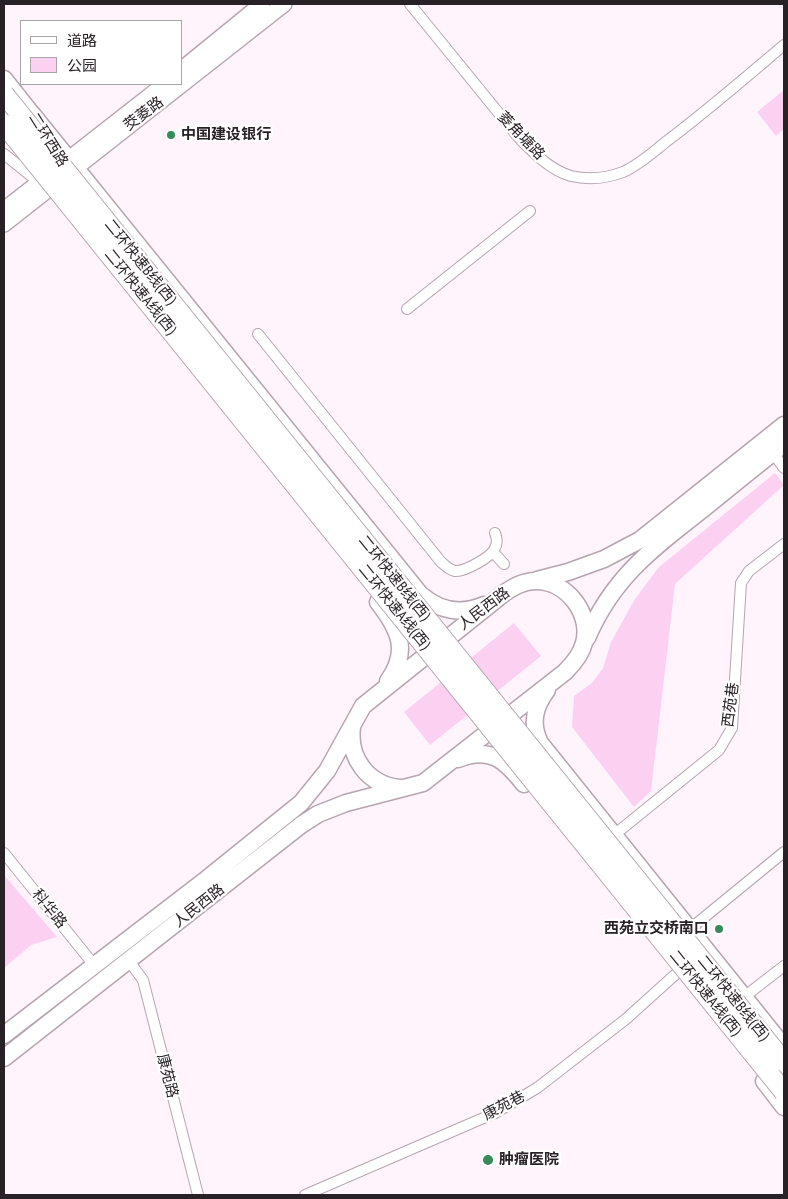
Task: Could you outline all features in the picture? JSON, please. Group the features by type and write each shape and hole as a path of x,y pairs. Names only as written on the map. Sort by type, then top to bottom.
{"highway":[{"name":"二环快速B线(西)","path":"4,94 784,1062"},
{"name":"二环快速A线(西)","path":"4,124 784,1092"}],"main road":[{"name":"二环西路","path":"4,79 69,166 84,207 46,184"},
{"path":"4,138 46,184 386,612 398,635 400,652 395,669 384,686 372,697"},
{"path":"69,166 425,599 436,606 453,611 484,605 503,594"},
{"path":"525,582 586,566 614,555 632,545 711,485 784,425"},
{"path":"580,654 602,607 627,573 656,546 778,449"},
{"path":"337,551 344,556 351,557 364,552 370,540 366,528"},
{"name":"人民西路","path":"4,1035 208,878 301,803 327,771 356,715 363,706 503,594 525,582 546,582 564,590 572,597 582,614 585,624 584,644 574,664 565,672 434,776 412,787 346,803 310,819 292,831 4,1058"},
{"path":"565,672 540,700 534,716 534,726 540,742 784,1047"},
{"path":"356,715 351,736 359,764 373,779 381,784 401,788 412,787"},
{"path":"434,776 463,757 474,754 490,755 500,759 510,767 784,1107"},
{"path":"544,809 542,794 550,783 564,780 574,786"}],"street":[{"name":"茭菱路","path":"69,166 166,98 284,4"},
{"name":"菱角塘路","path":"410,4 519,138 538,157 559,172 572,176 598,178 623,172 635,166 685,128 784,46"},
{"path":"182,69 256,6"},
{"name":"茭菱路","path":"4,224 46,184 164,85"},
{"path":"4,154 46,184"},
{"name":"茭菱路","path":"4,210 46,184"},
{"path":"407,309 530,212"},
{"path":"258,334 448,569 456,571 466,570 493,552 497,540 495,533"},
{"path":"778,449 784,468"},
{"name":"西苑巷","path":"614,835 719,750 732,728 741,583 749,571 784,544"},
{"path":"493,552 504,564"},
{"path":"690,929 784,852"},
{"name":"科华路","path":"4,853 94,966"},
{"name":"康苑路","path":"128,961 143,980 198,1195"},
{"path":"744,998 784,966"},
{"name":"康苑巷","path":"305,1195 494,1113 537,1088 626,1019 677,974"}],"green space":[{"path":"784,90 784,129 776,136 757,112"},
{"path":"775,473 784,485 675,584 651,791 634,807 572,727 574,696 592,683 603,668 611,642 635,599 659,567"},
{"path":"514,623 541,656 430,745 404,712"},
{"path":"4,875 57,937 31,945 4,968"}],"place":[{"name":"中国建设银行","path":"171,135"},
{"name":"西苑立交桥南口","path":"719,929"},
{"name":"肿瘤医院","path":"488,1160"}]}
